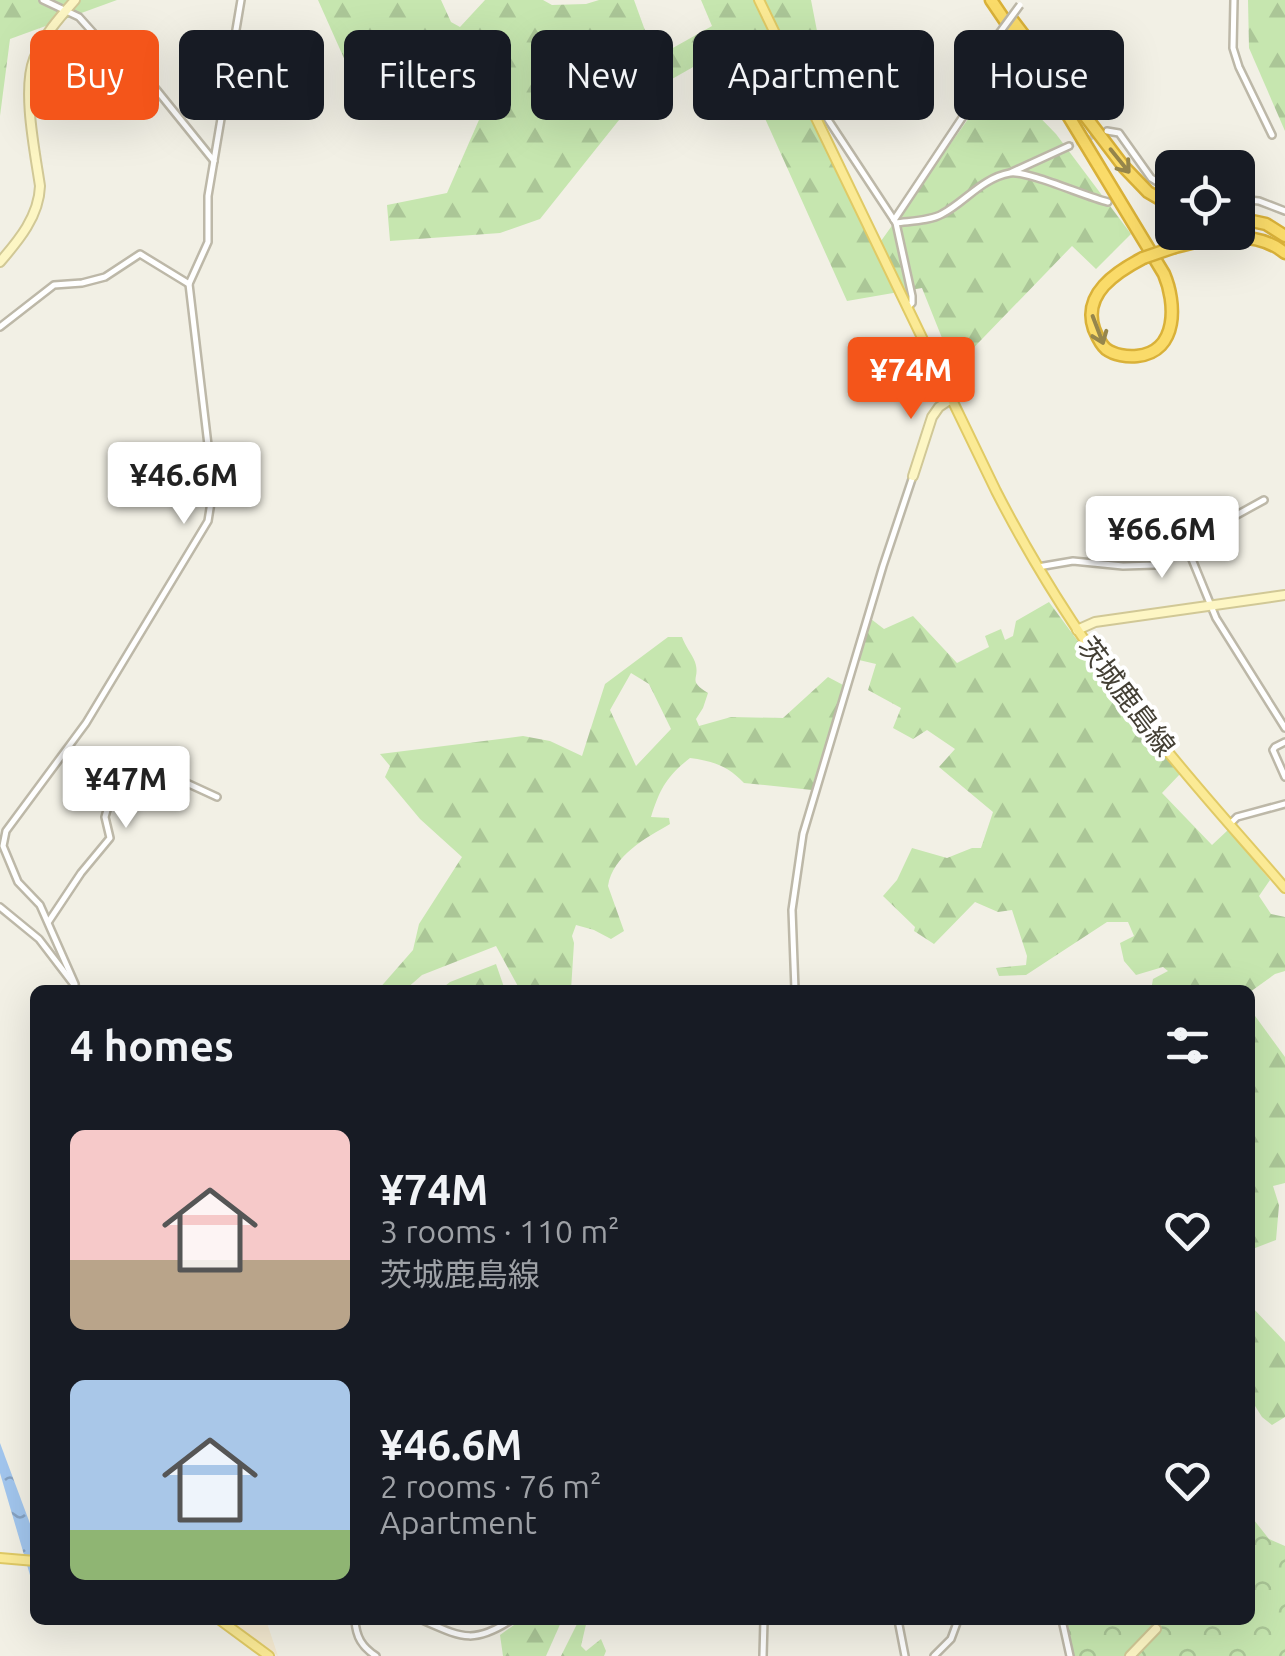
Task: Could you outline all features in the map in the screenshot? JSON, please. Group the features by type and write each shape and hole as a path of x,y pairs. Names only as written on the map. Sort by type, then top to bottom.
{"highway":[{"path":"994,0 1060,102 1164,274 1170,288 1173,315 1166,338 1158,348 1136,356 1107,349 1092,322 1092,309 1110,278 1143,258 1175,246 1219,238 1268,243 1285,253"},
{"path":"994,0 1124,167 1155,196"},
{"path":"1255,222 1285,236"}],"main road":[{"name":"茨城鹿島線","path":"759,0 773,30"},
{"name":"茨城鹿島線","path":"817,120 1006,510 1076,630 1142,719 1285,888"},
{"path":"0,1558 30,1561"},
{"path":"227,1625 269,1656"}],"street":[{"path":"42,0 79,17 122,66 147,78 214,162"},
{"path":"0,262 26,228 40,199 28,77 51,27 76,0"},
{"path":"76,985 40,905 18,882 4,846 6,831 86,724 208,521 212,496 210,462 189,284 208,242 208,196 241,0"},
{"path":"1234,0 1234,48 1239,67 1272,135"},
{"path":"895,222 968,110 992,44 1020,2"},
{"path":"828,120 895,222 912,296 907,308"},
{"path":"1107,130 1118,133 1155,181"},
{"path":"895,222 940,216 971,192 1069,146"},
{"path":"1012,172 1108,202"},
{"path":"1255,201 1285,210"},
{"path":"0,327 54,285 104,277 140,254 189,284"},
{"path":"795,985 793,904 803,834 882,566 932,417 951,399"},
{"path":"1038,567 1073,560 1155,565 1264,500"},
{"path":"1187,546 1216,618 1285,728"},
{"path":"1076,630 1095,622 1285,595"},
{"path":"1284,773 1273,750 1285,742"},
{"path":"48,921 110,838 106,817 109,803 138,767 154,768 217,797"},
{"path":"1230,824 1237,818 1285,804"},
{"path":"0,907 39,939 75,985"},
{"path":"355,1625 360,1642 376,1656"},
{"path":"434,1625 456,1634 479,1636 503,1625"},
{"path":"763,1656 764,1625"},
{"path":"899,1625 905,1656"},
{"path":"934,1656 951,1639 956,1625"},
{"path":"1063,1625 1070,1656"},
{"path":"1130,1656 1156,1629"}],"shaded area":[{"path":"236,1625 268,1625 278,1656"}],"green space":[{"path":"0,0 117,0 10,39 0,116"},
{"path":"318,0 441,0 451,22 460,27 485,0 543,0 552,5 634,0 645,30 531,30 531,120 619,120 540,219 500,233 390,241 387,205 447,193 479,120 511,120 511,30 344,30 344,58"},
{"path":"701,0 811,0 817,30 705,30 712,26"},
{"path":"1248,0 1285,0 1285,131 1249,48"},
{"path":"693,37 693,67 673,78 673,48"},
{"path":"766,120 811,120 876,248 967,120 1042,120 1131,234 1096,269 1072,246 954,368 922,288 847,301"},
{"path":"1049,602 1180,774 1162,793 1212,845 1228,830 1270,880 1259,896 1271,914 1285,917 1285,971 1255,988 1255,985 1152,985 1153,979 1168,971 1163,967 1136,975 1124,961 1120,943 1134,936 1128,922 1107,922 1026,975 999,976 996,968 1026,965 1027,956 1012,910 998,912 975,902 934,944 914,931 915,927 883,896 897,880 912,848 947,858 981,848 993,812 939,767 955,749 927,730 913,739 893,728 901,708 868,690 876,664 859,660 871,619 884,629 913,616 957,663 989,647 985,636 1001,629 1005,640 1013,636 1016,621"},
{"path":"668,637 682,637 695,662 696,682 708,693 696,719 699,726 731,717 783,718 828,677 845,686 812,790 744,783 720,765 690,758 675,771 661,791 651,817 669,818 670,824 623,856 611,875 608,886 624,931 611,939 576,925 572,936 571,985 517,985 496,946 422,975 411,985 382,985 413,950 419,924 462,857 420,819 385,777 390,766 380,754 523,736 550,741 582,756 605,684","holes":["631,673 649,684 671,729 636,766 610,710"]},
{"path":"496,964 503,985 446,985"},
{"path":"1255,1016 1285,1057 1285,1183 1273,1186 1279,1205 1276,1240 1255,1248"},
{"path":"1255,1310 1285,1342 1285,1417 1272,1425 1255,1406"},
{"path":"1255,1521 1269,1539 1285,1546 1285,1656 1070,1656 1063,1625 1255,1625"},
{"path":"514,1625 560,1625 546,1656 503,1656 500,1635"},
{"path":"576,1625 586,1625 581,1646 586,1651 601,1639 606,1651 604,1656 561,1656"}],"water":[{"path":"0,1443 30,1524 30,1575 0,1473"}],"tunnel":[{"path":"1069,146 1100,134"}]}
